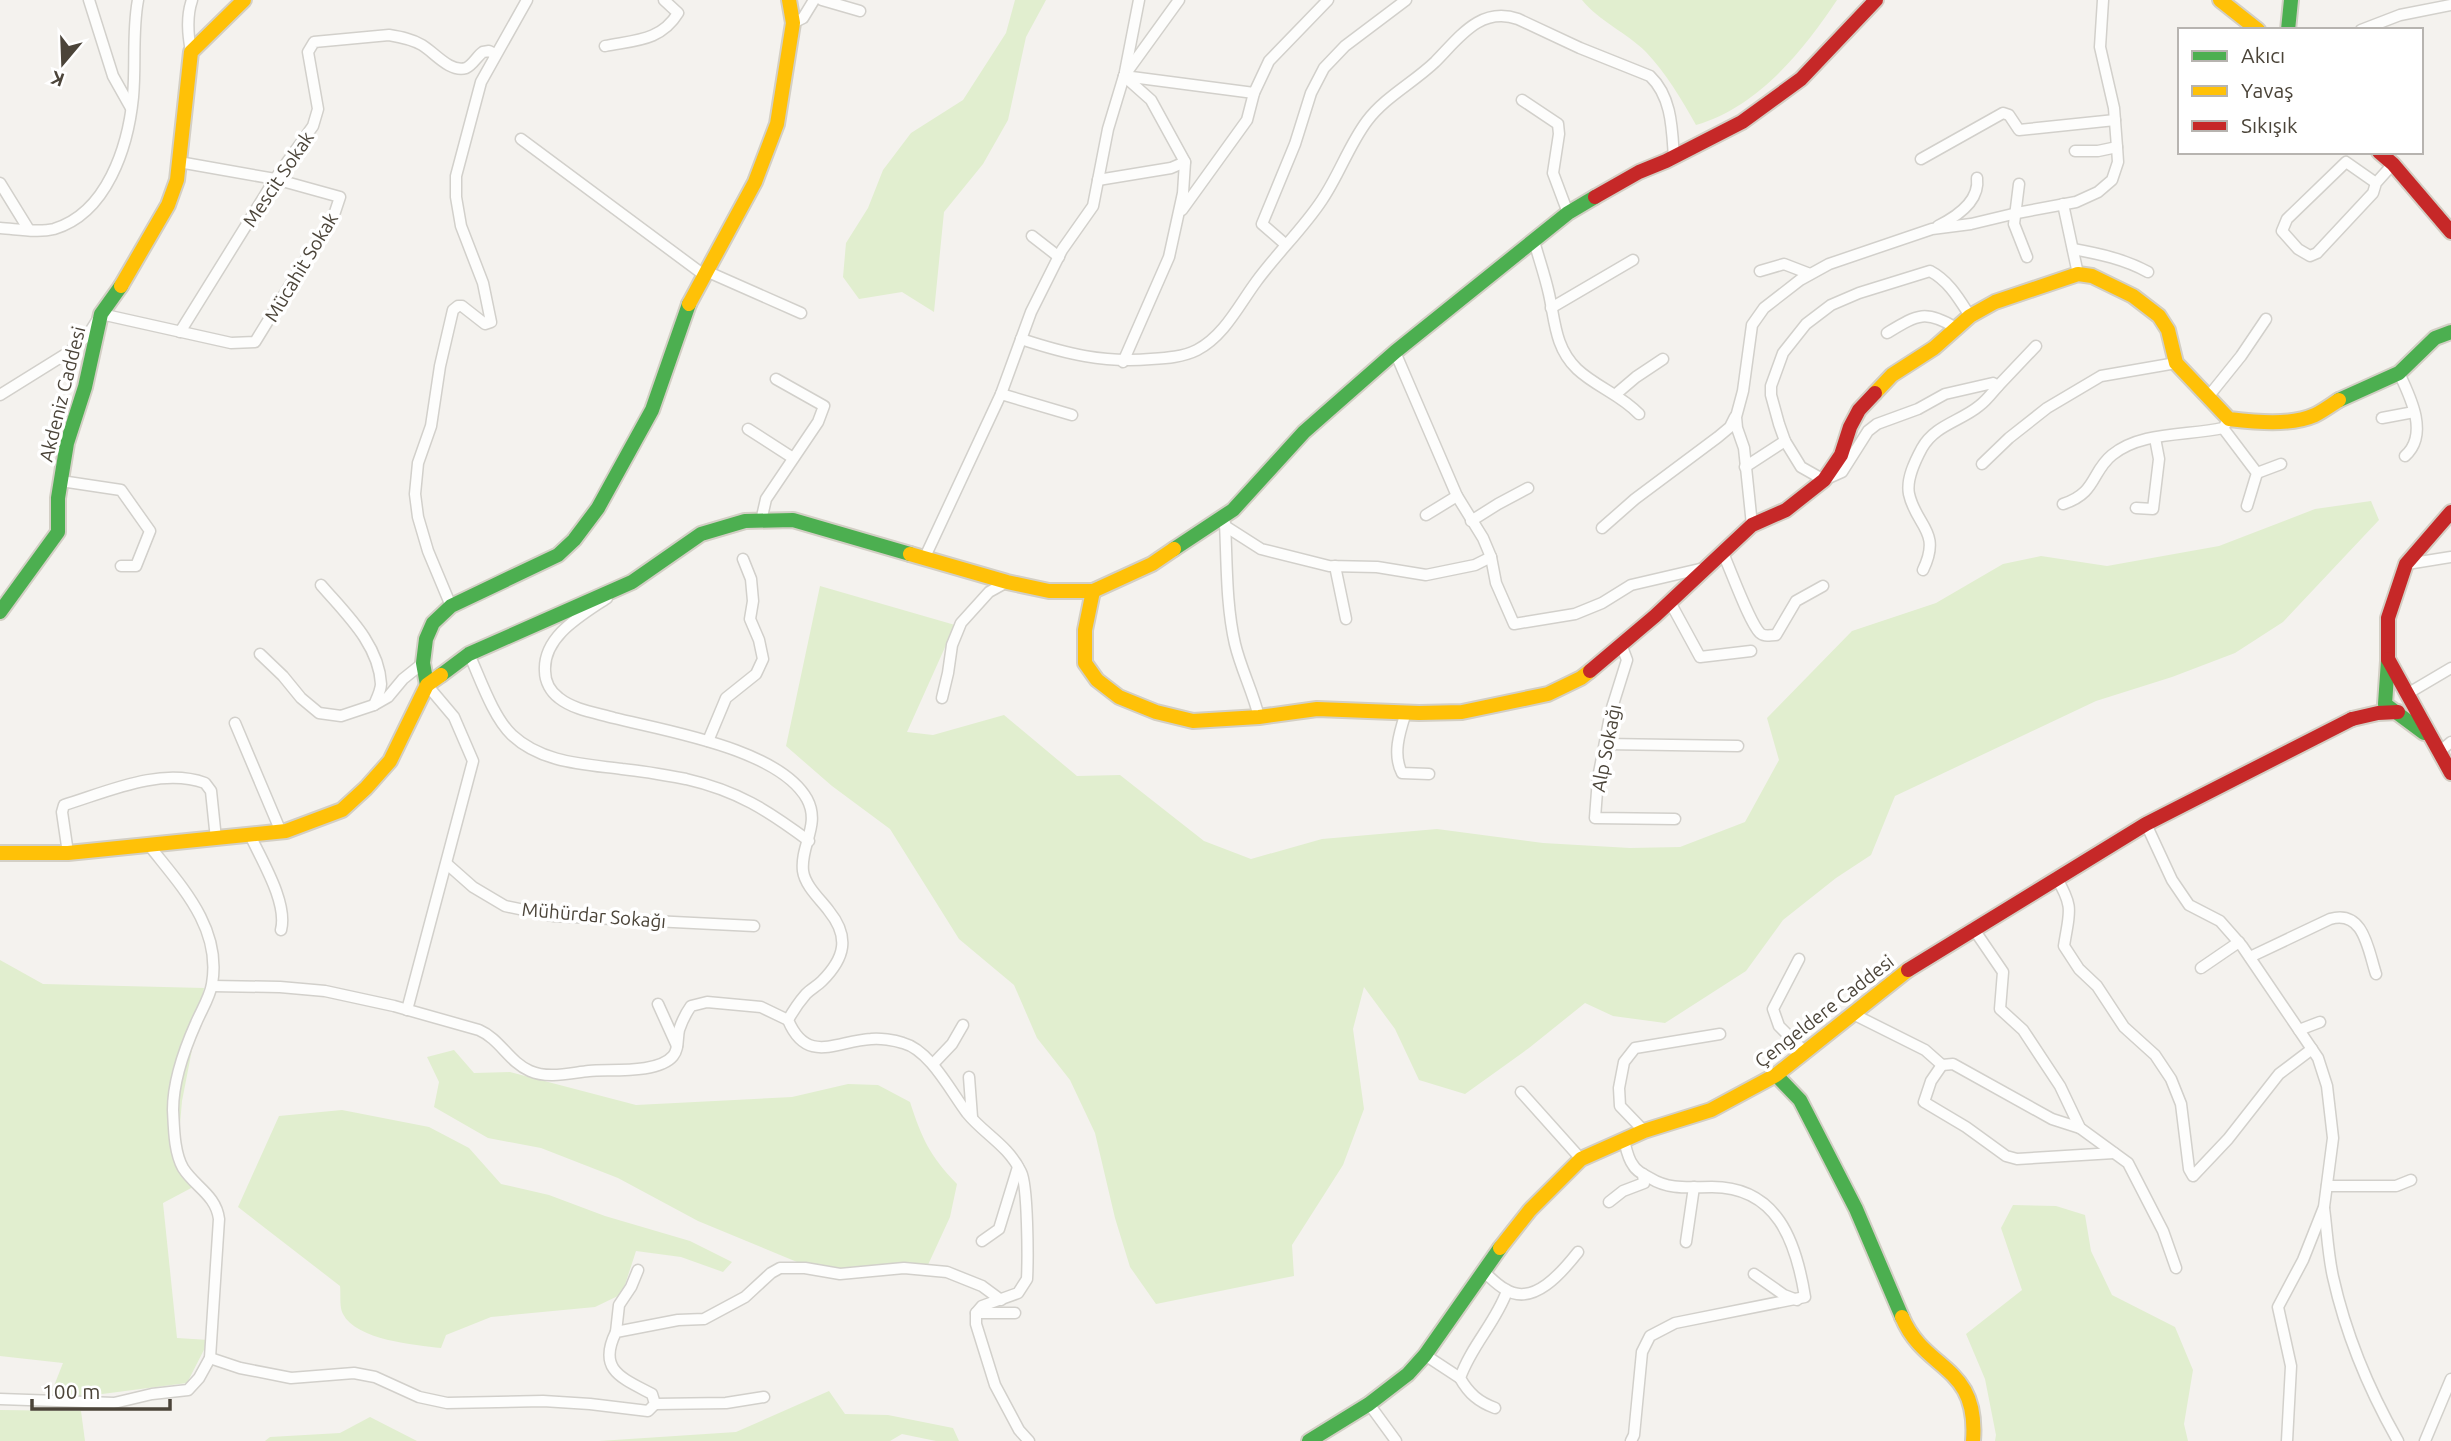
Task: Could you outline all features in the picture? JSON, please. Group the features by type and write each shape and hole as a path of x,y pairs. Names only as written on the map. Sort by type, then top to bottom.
{"street":[{"path":"89,0 113,76 131,109"},
{"path":"0,228 52,229 79,218 93,205 120,156 131,109 138,0"},
{"path":"191,52 188,35 192,0"},
{"path":"191,52 225,22 244,0"},
{"path":"451,606 443,591 418,517 416,476 431,426 440,366 453,310 462,306 485,324 491,322 483,284 461,226 455,187 477,94 495,54 527,0"},
{"path":"605,46 659,34 670,26 678,13 664,0"},
{"path":"407,1010 473,761 454,717 427,685 423,663 426,639 433,623 451,606 558,555 574,540 604,498 652,410 686,309 755,182 777,124 793,23 789,0"},
{"path":"793,23 803,18 814,0"},
{"path":"822,0 860,11"},
{"path":"925,557 1001,394 1031,312 1059,257 1093,206 1108,129 1124,76 1139,0"},
{"path":"1124,76 1179,0"},
{"path":"1178,215 1247,120 1254,93 1269,61 1328,0"},
{"path":"1285,244 1262,224 1295,144 1316,80 1345,46 1406,0"},
{"path":"788,1020 808,992 830,973 844,944 835,918 807,883 803,871 813,817 806,798 793,783 744,752 572,705 558,698 546,683 544,669 548,652 556,638 579,617 701,534 745,521 793,520 1007,582 1049,590 1093,591 1153,564 1225,521 1304,432 1395,352 1567,212 1639,172 1674,158 1742,122 1801,79 1876,0"},
{"path":"1932,229 1971,224 2076,202 2098,192 2112,180 2118,162 2115,120 2100,47 2103,0"},
{"path":"2220,0 2255,28"},
{"path":"2288,28 2291,0"},
{"path":"2366,28 2400,15 2451,5"},
{"path":"1021,339 1080,356 1124,362 1182,356 1210,342 1324,197 1374,112 1426,70 1469,28 1497,15 1518,19 1650,76 1657,83 1668,108 1674,158"},
{"name":"Mescit Sokak","path":"180,332 275,179 310,134 317,117 317,95 308,52 314,42 389,35 419,43 445,62 459,68 468,67 482,52 495,54"},
{"name":"Akdeniz Caddesi","path":"0,612 58,532 66,443 85,387 101,314 168,205 177,180 191,52"},
{"path":"1124,76 1254,93"},
{"path":"1124,76 1151,100 1185,162 1183,193 1169,257 1124,362"},
{"path":"1522,100 1558,124 1553,173 1567,212"},
{"path":"1922,159 2003,113 2009,116 2019,130 2115,120"},
{"path":"521,139 705,273 800,313"},
{"path":"2075,151 2098,151 2117,147"},
{"path":"2381,154 2451,232"},
{"name":"Mücahit Sokak","path":"101,314 231,343 255,342 335,212 340,197 275,179 179,162"},
{"path":"1098,180 1171,168 1185,162"},
{"path":"2376,183 2346,162 2287,219 2283,231 2298,249 2310,256 2318,253 2373,193 2376,183 2393,164"},
{"path":"1602,528 1635,499 1730,427 1743,391 1752,325 1764,308 1810,274 1829,264 1932,229 1962,212 1978,187 1977,178"},
{"path":"0,183 29,230"},
{"path":"2019,184 2014,224 2027,257"},
{"path":"2063,204 2078,274"},
{"path":"1032,236 1059,257"},
{"path":"1534,241 1550,296 1557,335 1569,360 1582,374 1616,394 1639,414"},
{"path":"2073,249 2109,256 2148,272"},
{"path":"1551,308 1633,260"},
{"path":"1760,271 1784,264 1810,274"},
{"path":"1824,480 1801,467 1785,441 1771,396 1771,386 1792,339 1819,313 1859,293 1930,271 1940,276 1958,296 1970,316"},
{"path":"1824,480 1841,455 1859,410 1892,374 1934,348 1970,316 1995,302 2078,274 2092,276 2133,296 2159,316 2168,330 2176,363 2208,397 2258,473"},
{"path":"0,395 69,352 88,335 101,314"},
{"path":"1887,333 1923,316 1937,317 1956,328"},
{"path":"2208,397 2266,319"},
{"path":"2063,504 2073,501 2090,487 2111,456 2137,440 2226,424 2298,419 2315,415 2337,401 2399,373 2435,338 2451,332"},
{"path":"1923,570 1931,555 1930,546 1926,527 1909,495 1912,468 1923,446 1952,420 1979,407 2036,346"},
{"path":"1395,352 1457,496 1483,538 1491,557 1496,583 1514,624 1576,614 1602,603 1631,585 1705,568"},
{"path":"1616,394 1663,359"},
{"path":"1982,464 2047,408 2101,376 2176,363"},
{"path":"2399,373 2410,394 2417,439 2413,449 2405,456"},
{"path":"761,521 766,499 818,422 824,406 776,379"},
{"path":"1093,591 1086,630 1085,663 1097,680 1119,697 1156,712 1193,721 1259,718 1317,709 1462,712 1548,694 1581,678 1670,602 1752,525 1786,510 1824,480 1842,472 1868,431 1877,424 1918,409 1945,394 1993,383 1998,386"},
{"path":"1001,394 1072,415"},
{"path":"2382,418 2414,412"},
{"path":"1735,417 1744,447 1752,525"},
{"path":"748,429 793,458"},
{"path":"2136,508 2153,509 2159,459 2155,438"},
{"path":"1745,467 1785,441"},
{"path":"2258,473 2281,464"},
{"path":"2247,506 2258,473"},
{"path":"61,481 121,490 150,531 136,566 121,566"},
{"path":"1471,521 1497,503 1528,488"},
{"path":"1426,514 1457,496"},
{"path":"2436,746 2412,722 2385,704 2388,618 2406,564 2451,512"},
{"path":"1225,521 1261,549 1335,566 1377,567 1426,575 1475,565 1491,557"},
{"path":"1225,521 1228,596 1235,645 1254,695 1259,718"},
{"path":"1722,551 1760,634 1765,636 1776,635 1796,601 1823,586"},
{"path":"2406,564 2451,557"},
{"path":"708,741 726,698 756,674 762,659 759,640 750,620 753,601 751,579 743,559"},
{"path":"1335,566 1346,619"},
{"path":"0,853 68,853 281,832 342,810 390,761 427,685 469,654 632,582"},
{"path":"942,698 952,645 961,623 989,592 1007,582"},
{"path":"321,585 356,624 374,655 381,685 374,705"},
{"path":"1670,602 1700,657 1751,651"},
{"name":"Alp Sokağı","path":"1621,644 1627,660 1611,711 1598,778 1595,818 1675,820"},
{"path":"260,654 301,698 319,713 341,716 374,705 388,697 403,679 423,663"},
{"path":"469,654 510,734 533,750 574,764 687,780 732,793 758,804 809,841"},
{"path":"2388,659 2451,773"},
{"path":"2407,694 2451,668"},
{"path":"2352,719 2397,688 2407,694"},
{"path":"2352,719 2402,711 2407,706 2407,694"},
{"path":"1406,712 1398,740 1399,768 1402,773 1429,774"},
{"name":"Çengeldere Caddesi","path":"1309,1441 1369,1404 1408,1374 1425,1355 1483,1271 1530,1210 1581,1159 1644,1132 1711,1111 1776,1075 1918,962 1973,928 2146,824 2352,719"},
{"path":"234,723 281,832"},
{"path":"2436,746 2451,742"},
{"path":"1605,744 1738,746"},
{"path":"68,853 62,812 64,805 146,780 181,778 205,783 211,791 216,839"},
{"path":"2146,824 2172,880 2189,905 2220,921 2239,942 2318,1058 2327,1086 2333,1138 2324,1208 2303,1260 2278,1307 2291,1366 2287,1441"},
{"path":"250,835 278,897 284,920 281,930"},
{"path":"0,1399 114,1403 152,1394 188,1390 199,1378 210,1358 218,1208 180,1162 173,1108 177,1077 187,1043 212,986 211,941 192,901 148,844"},
{"name":"Mühürdar Sokağı","path":"447,864 473,887 505,906 553,916 754,926"},
{"path":"2056,877 2070,907 2071,918 2064,946 2079,969 2097,986 2124,1027 2155,1055 2171,1079 2181,1104 2189,1169 2193,1175 2228,1139 2279,1074 2312,1049"},
{"path":"2249,957 2330,919 2345,917 2360,928 2376,974"},
{"path":"1973,928 2003,972 2000,1009 2023,1030 2060,1086 2080,1128"},
{"path":"2201,968 2239,942"},
{"path":"1800,959 1773,1009 1779,1026 1805,1052"},
{"path":"212,986 325,991 407,1010 464,1025 492,1036 506,1053 531,1072 562,1075 587,1071 630,1070 669,1060 676,1053 682,1023 691,1006 707,1002 761,1007 788,1020 794,1035 809,1045 827,1048 871,1039 905,1043 933,1064 972,1118 1000,1143 1023,1173 1027,1279 1018,1293 982,1306 976,1313 975,1324 995,1385 1013,1421 1029,1441"},
{"path":"658,1004 677,1047"},
{"path":"1853,1014 1925,1050 1942,1065 1953,1064 2052,1119 2080,1128 2128,1163 2163,1231 2176,1268"},
{"path":"2299,1030 2320,1021"},
{"path":"933,1064 952,1044 963,1025"},
{"path":"1644,1132 1620,1106 1619,1088 1624,1062 1634,1048 1720,1034"},
{"path":"1942,1065 1931,1081 1924,1102 2006,1156 2017,1159 2114,1153"},
{"path":"1776,1075 1800,1100 1856,1209 1910,1336 1955,1375 1971,1402 1973,1441"},
{"path":"969,1077 972,1118"},
{"path":"1521,1092 1581,1159"},
{"path":"1624,1140 1633,1167 1662,1186 1730,1187 1747,1191 1765,1203 1789,1235 1799,1263 1805,1297 1675,1323 1650,1336 1642,1352 1634,1435 1631,1441"},
{"path":"982,1241 999,1230 1018,1167"},
{"path":"1609,1202 1623,1191 1644,1184 1643,1174"},
{"path":"2327,1186 2396,1185 2411,1180"},
{"path":"1686,1242 1694,1187"},
{"path":"2324,1208 2333,1275 2348,1333 2379,1406 2398,1441"},
{"path":"1483,1271 1507,1291 1522,1294 1543,1289 1564,1270 1578,1252"},
{"path":"616,1332 678,1320 704,1319 745,1297 780,1268 805,1268 840,1274 904,1268 947,1272 982,1286 1001,1300"},
{"path":"638,1270 631,1287 618,1305 616,1332 607,1352 611,1365 620,1378 652,1394 655,1404"},
{"path":"1754,1274 1784,1295 1797,1300"},
{"path":"1460,1378 1467,1358 1502,1304 1507,1291"},
{"path":"976,1313 1015,1313"},
{"path":"1425,1355 1460,1378 1479,1402 1495,1408"},
{"path":"210,1358 240,1368 291,1378 354,1373 375,1377 419,1397 447,1403 543,1401 648,1411 655,1404 726,1403 764,1397"},
{"path":"2425,1441 2451,1379"},
{"path":"1369,1404 1396,1441"}],"green space":[{"path":"1015,0 1046,0 1026,37 1008,120 983,164 944,212 934,312 902,292 859,299 843,277 846,243 868,208 883,170 911,133 963,100 1006,33"},
{"path":"1582,0 1837,0 1794,57 1759,91 1718,117 1696,125 1667,78 1646,52 1597,15"},
{"path":"2371,501 2379,520 2283,622 2235,653 2172,677 2096,701 1895,796 1871,855 1836,878 1783,920 1746,971 1665,1023 1613,1016 1585,1003 1465,1094 1419,1080 1395,1029 1364,987 1353,1029 1364,1109 1343,1165 1292,1245 1294,1276 1156,1304 1130,1267 1115,1218 1095,1133 1070,1080 1037,1038 1014,985 959,939 890,829 832,786 786,746 820,586 955,625 907,732 933,735 1004,715 1077,776 1120,775 1204,841 1251,859 1322,839 1437,829 1543,843 1630,848 1680,847 1745,822 1779,760 1767,718 1852,631 1936,603 2003,564 2041,556 2107,566 2219,546 2315,509"},
{"path":"0,960 43,984 204,988 182,1101 177,1158 195,1186 163,1203 177,1338 209,1340 187,1383 48,1401 63,1363 0,1356"},
{"path":"454,1050 474,1073 510,1072 636,1105 792,1097 848,1084 878,1085 910,1102 928,1146 957,1184 950,1217 927,1267 826,1274 698,1221 618,1178 541,1148 488,1138 434,1107 439,1082 427,1057"},
{"path":"342,1110 429,1127 469,1148 501,1184 549,1195 605,1216 690,1241 732,1262 723,1272 681,1257 636,1251 622,1294 595,1307 491,1317 446,1335 441,1348 387,1340 360,1330 343,1314 340,1286 238,1207 279,1116"},
{"path":"2013,1205 2056,1206 2085,1215 2091,1251 2112,1295 2175,1327 2193,1370 2184,1424 2188,1441 1995,1441 1985,1379 1966,1334 2022,1290 2001,1228"},
{"path":"829,1391 845,1414 888,1415 953,1428 959,1441 936,1441 902,1434 890,1441 599,1441 736,1432"},
{"path":"0,1410 81,1411 85,1441 0,1441"},
{"path":"370,1417 417,1441 265,1441 270,1437 340,1433"}],"traffic: fast":[{"path":"2288,28 2291,0"},
{"path":"1174,549 1233,510 1304,432 1395,352 1568,213 1595,197"},
{"path":"0,612 58,532 58,498 67,443 85,387 101,314 121,286"},
{"path":"427,685 423,663 426,639 433,623 451,606 558,555 574,540 598,508 652,410 689,304"},
{"path":"2339,400 2399,373 2435,338 2451,332"},
{"path":"441,675 469,654 632,582 701,534 745,521 793,520 910,554"},
{"path":"2388,661 2385,704 2424,733"},
{"path":"1776,1075 1800,1100 1856,1209 1902,1317"},
{"path":"1309,1441 1369,1404 1408,1374 1425,1355 1500,1248"}],"traffic: slow":[{"path":"121,286 168,205 177,180 191,52 244,0"},
{"path":"689,304 755,182 777,124 793,23 789,0"},
{"path":"2220,0 2255,28"},
{"path":"1875,393 1892,375 1934,348 1970,316 1995,302 2078,274 2092,276 2133,296 2159,316 2168,330 2176,363 2229,419 2295,421 2315,415 2339,400"},
{"path":"910,554 1007,582 1049,591 1093,591 1152,564 1174,549"},
{"path":"1093,591 1085,630 1085,663 1097,680 1119,697 1156,712 1193,721 1259,717 1317,709 1462,712 1548,694 1590,671"},
{"path":"0,853 68,853 286,831 342,810 390,761 427,685 441,675"},
{"path":"1500,1248 1530,1210 1581,1159 1644,1131 1711,1110 1776,1075 1908,970"},
{"path":"1902,1317 1912,1335 1959,1382 1968,1397 1973,1416 1973,1441"}],"traffic: jam":[{"path":"1595,197 1639,172 1742,122 1801,79 1876,0"},
{"path":"2381,154 2451,232"},
{"path":"1590,671 1655,616 1752,525 1786,510 1824,480 1841,455 1859,410 1875,393"},
{"path":"2388,659 2388,618 2406,564 2451,512"},
{"path":"2388,659 2451,773"},
{"path":"2352,719 2398,712"},
{"path":"1908,970 2146,824 2352,719"}]}
